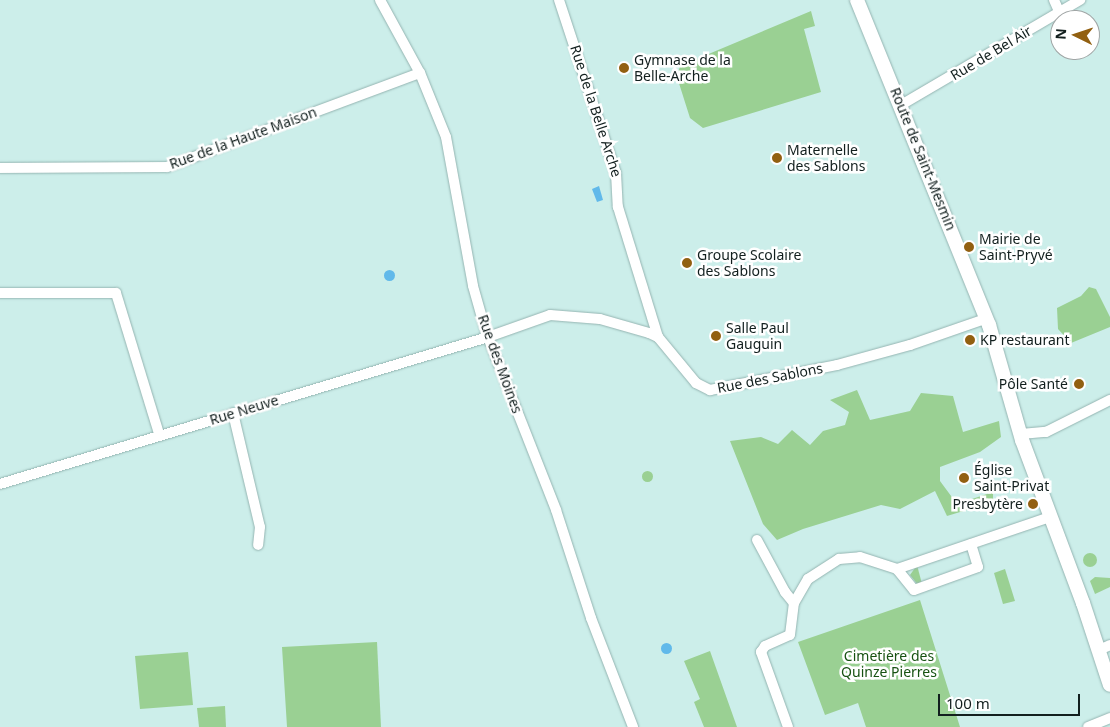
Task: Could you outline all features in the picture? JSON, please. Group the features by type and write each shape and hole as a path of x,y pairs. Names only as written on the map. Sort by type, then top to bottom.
{"main road":[{"name":"Route de Saint-Mesmin","path":"856,0 962,253 985,319 982,331 985,341 1017,429 1021,434 1050,517 1105,647 1110,685"}],"street":[{"name":"Rue des Moines","path":"380,0 420,73 446,136 473,286 488,337 556,510 591,618 633,727"},
{"name":"Rue de la Belle Arche","path":"560,0 616,172 618,207 658,337"},
{"name":"Rue de Bel Air","path":"1061,10 1080,0"},
{"name":"Rue de Bel Air","path":"901,105 983,60 1050,17"},
{"name":"Rue de la Haute Maison","path":"0,168 167,167 420,73"},
{"path":"0,293 116,294 159,434"},
{"path":"488,337 557,315 615,322 658,337"},
{"name":"Rue des Sablons","path":"658,337 696,383 710,390 808,370 910,345 985,319"},
{"name":"Rue Neuve","path":"0,484 159,434 233,414 488,337"},
{"path":"1021,434 1046,432 1110,400"},
{"path":"233,414 260,527 258,545"},
{"path":"897,569 1050,517"},
{"path":"757,540 785,592 794,603"},
{"path":"788,727 761,652 765,646 790,635 794,603 808,579 839,559 860,557 897,569 914,590 978,568 971,544"},
{"path":"1088,727 1110,718"}],"green space":[{"path":"811,11 815,26 804,29 821,92 703,128 690,118 677,77 680,66"},
{"path":"1089,287 1096,289 1110,317 1110,327 1071,343 1058,329 1057,308 1081,296"},
{"path":"857,390 870,420 910,411 921,393 953,396 963,432 999,421 1001,437 980,452 940,467 940,481 957,504 993,492 993,502 947,516 935,491 900,509 881,505 803,529 777,540 763,524 730,441 761,437 778,444 792,430 810,445 823,431 845,425 849,412 830,400"},
{"path":"647,470 653,476 647,482 641,476"},
{"path":"1087,553 1093,553 1097,560 1093,567 1087,567 1083,563 1083,557"},
{"path":"917,565 922,584 918,585 910,575"},
{"path":"1005,569 1015,601 1003,604 994,573"},
{"path":"1095,577 1110,578 1110,587 1095,594 1090,581"},
{"name":"Cimetière des Quinze Pierres","path":"920,600 960,727 866,727 858,703 825,715 798,642"},
{"path":"377,642 381,727 287,727 282,647"},
{"path":"710,651 737,727 704,727 694,702 700,699 684,661"},
{"path":"188,652 193,705 140,709 135,656"},
{"path":"225,706 226,727 199,727 197,708"}],"water":[{"path":"599,186 603,200 597,202 592,189"},
{"path":"389,269 395,275 389,281 383,275"},
{"path":"666,642 672,648 666,654 660,648"}],"place":[{"name":"Gymnase de la Belle-Arche","path":"624,68"},
{"name":"Maternelle des Sablons","path":"777,158"},
{"name":"Mairie de Saint-Pryvé","path":"969,247"},
{"name":"Groupe Scolaire des Sablons","path":"687,263"},
{"name":"Salle Paul Gauguin","path":"716,336"},
{"name":"KP restaurant","path":"970,340"},
{"name":"Pôle Santé","path":"1079,384"},
{"name":"Église Saint-Privat","path":"964,478"},
{"name":"Presbytère","path":"1033,504"}]}
